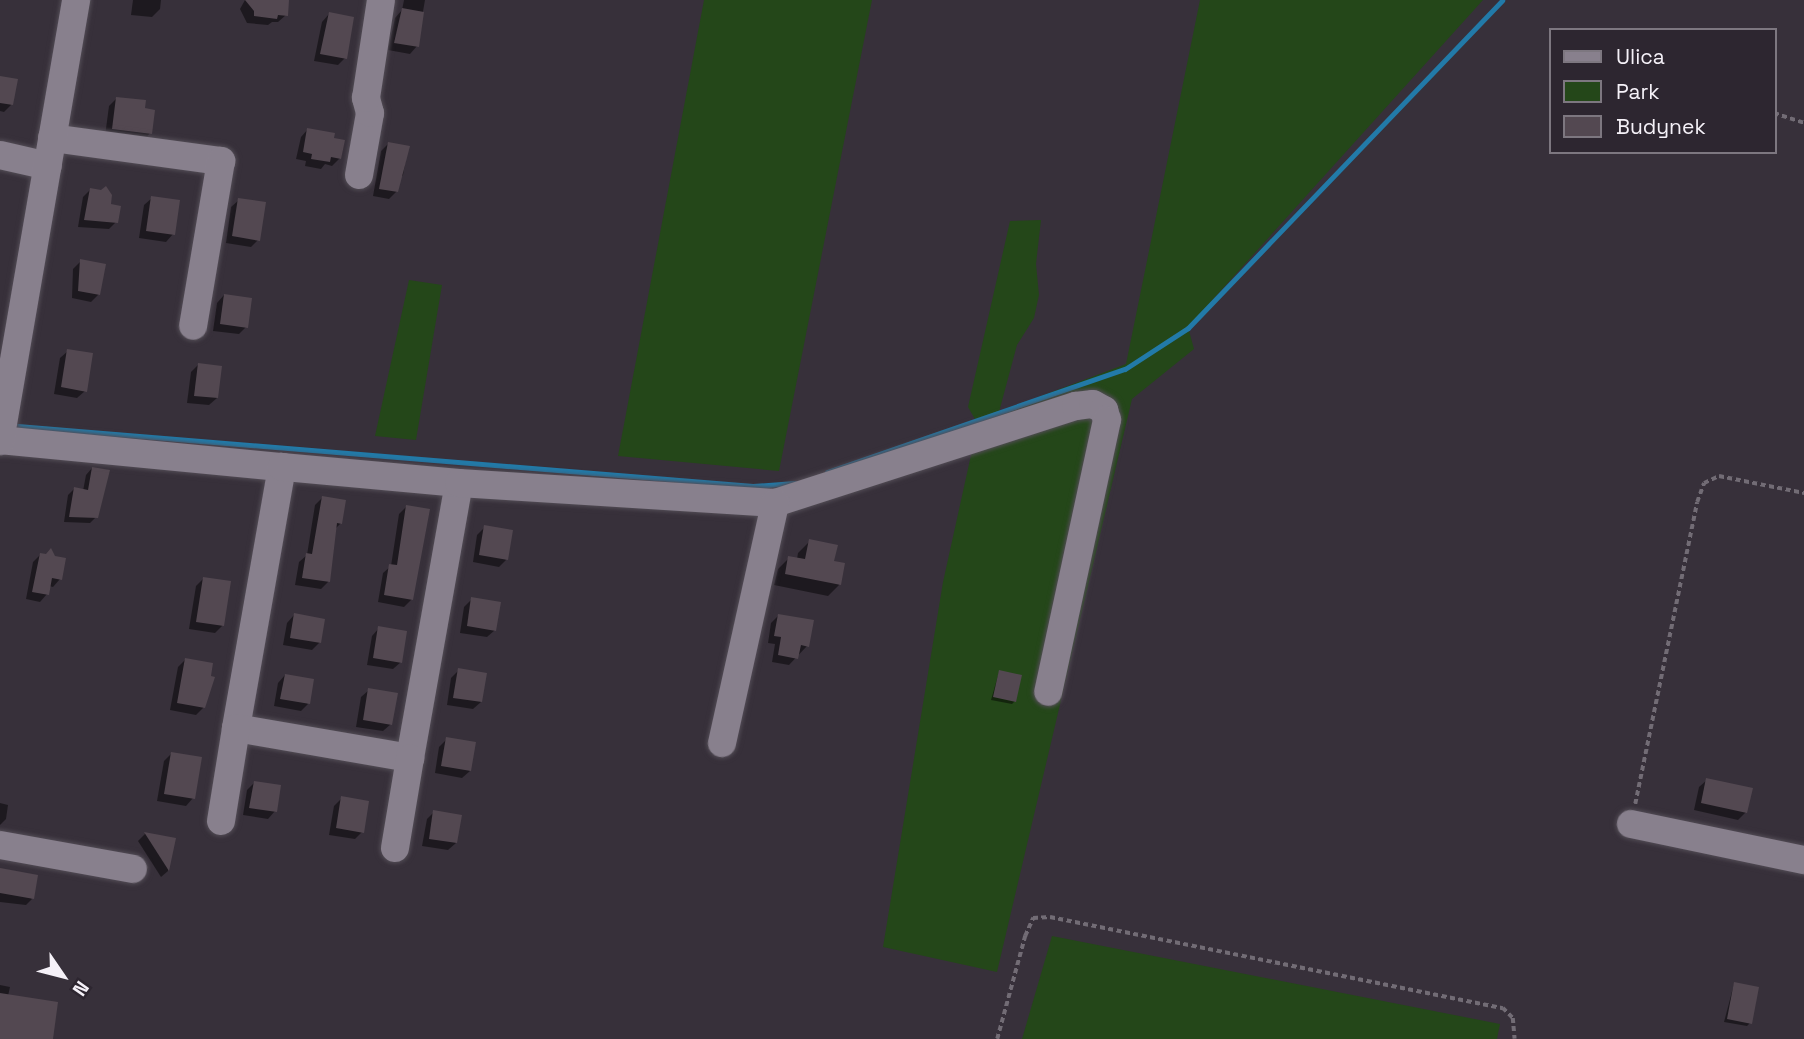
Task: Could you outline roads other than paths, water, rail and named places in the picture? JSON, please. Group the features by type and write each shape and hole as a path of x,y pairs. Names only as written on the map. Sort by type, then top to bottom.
{"street":[{"path":"76,0 48,166 9,325 0,440 459,484 775,503 1076,406 1093,404 1104,410 1107,420 1048,692"},
{"path":"359,175 370,113 366,98 381,0"},
{"path":"52,138 221,161 193,326"},
{"path":"0,155 48,166"},
{"path":"221,821 282,467"},
{"path":"395,848 459,484"},
{"path":"722,743 775,503"},
{"path":"236,728 410,758"},
{"path":"1631,824 1804,860"},
{"path":"0,845 133,869"}],"waterway":[{"path":"827,472 1125,369 1188,328 1502,0"},
{"path":"17,426 753,486 795,483"}]}
